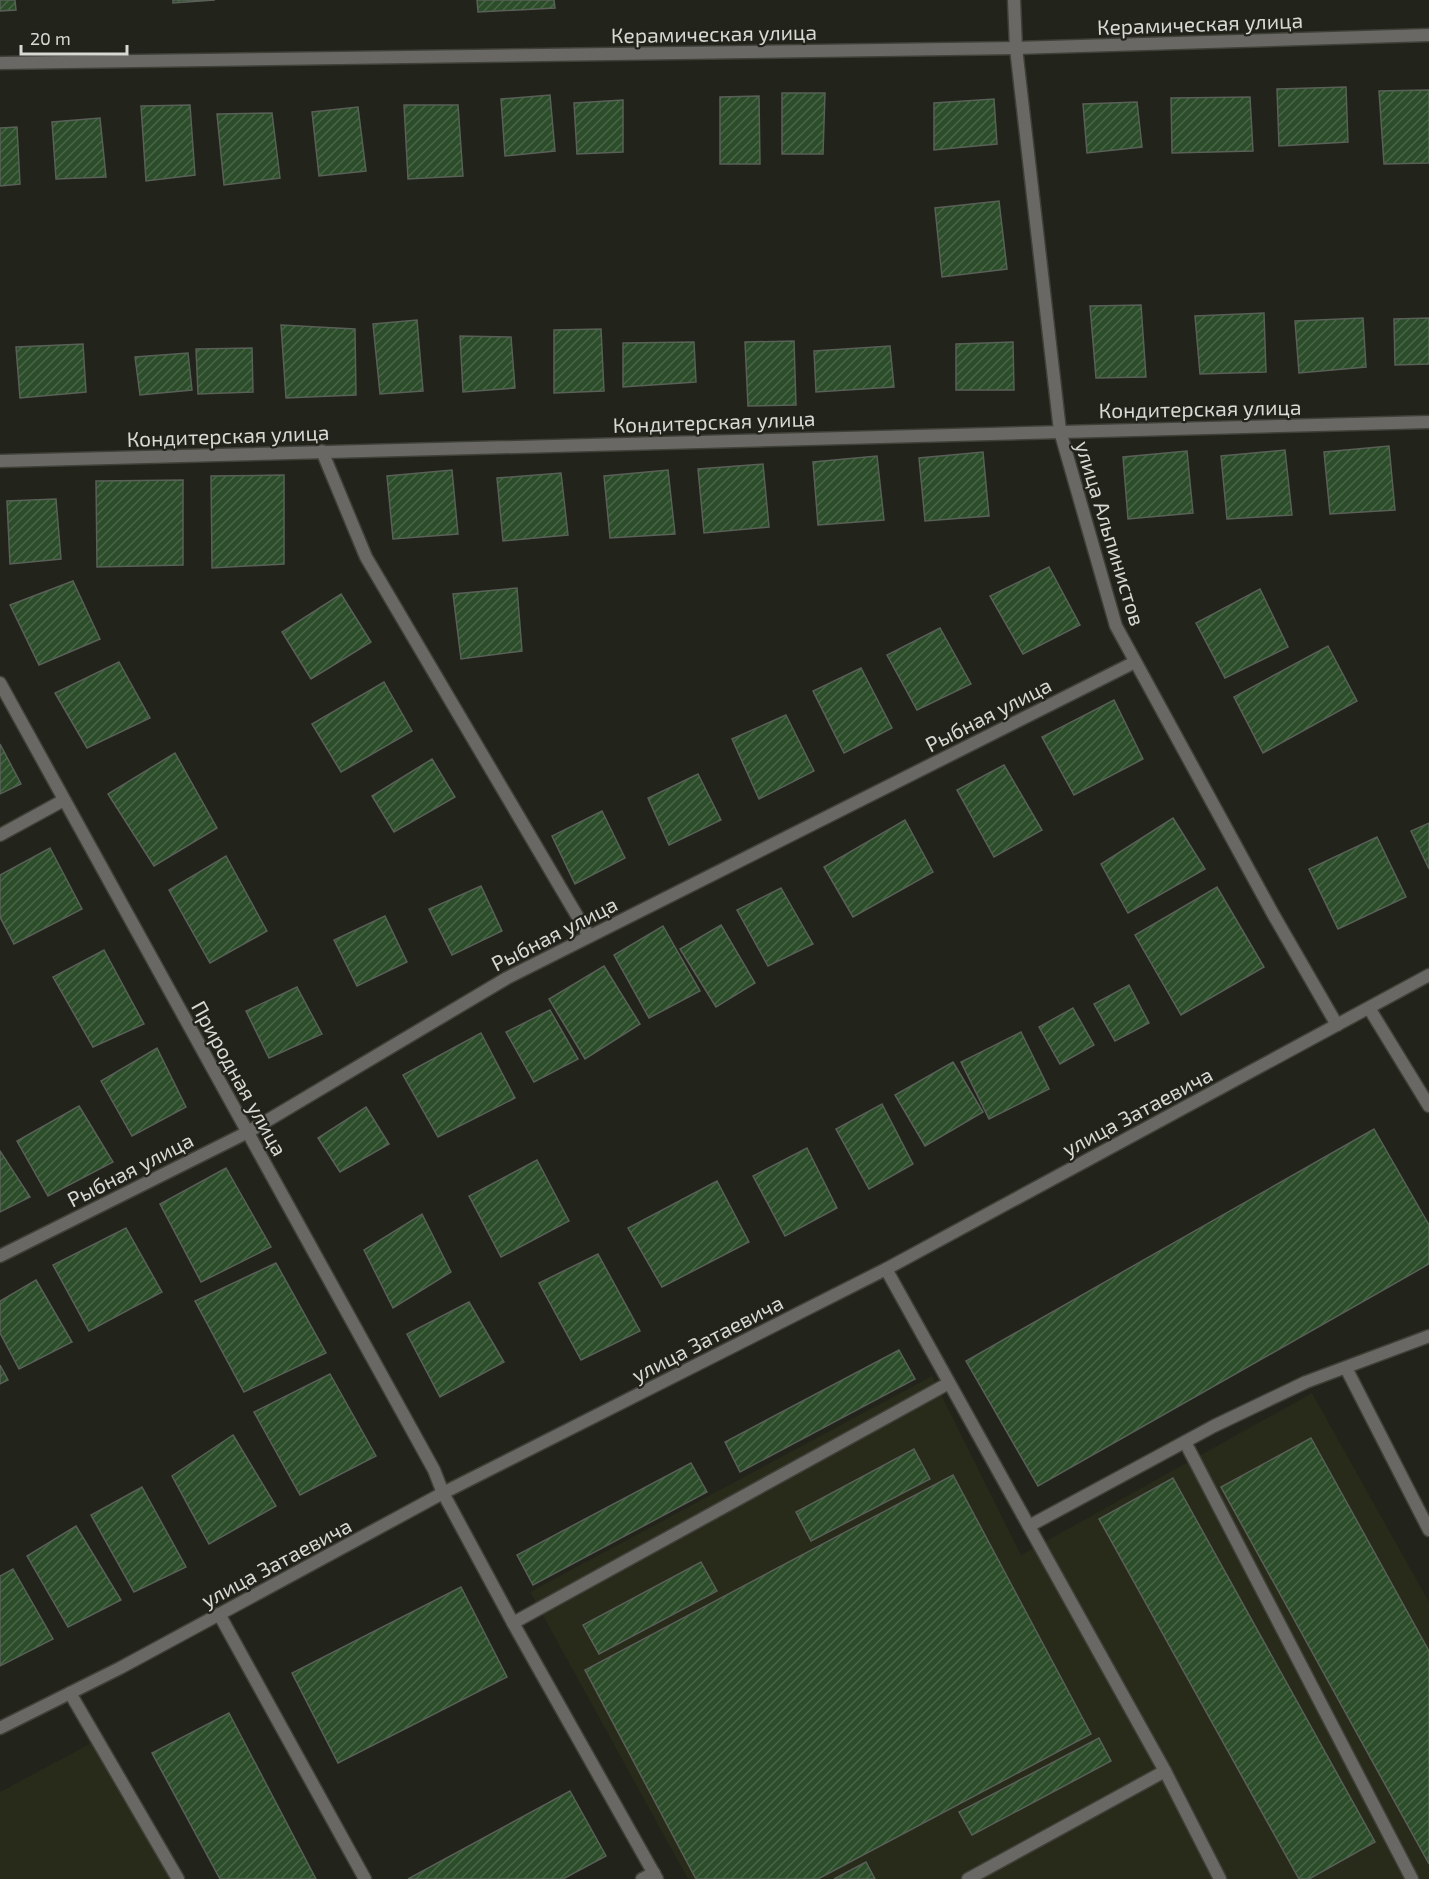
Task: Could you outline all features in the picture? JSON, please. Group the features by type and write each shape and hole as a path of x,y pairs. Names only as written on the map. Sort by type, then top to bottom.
{"street":[{"name":"улица Альпинистов","path":"1014,0 1016,48 1060,431 1116,626 1273,914 1337,1025"},
{"name":"Керамическая улица","path":"0,63 1016,48 1429,35"},
{"name":"Кондитерская улица","path":"0,461 1429,422"},
{"path":"322,451 366,557 589,936"},
{"name":"Рыбная улица","path":"0,1256 248,1132 507,978 1135,662"},
{"name":"Природная улица","path":"0,683 434,1470 443,1493 651,1877"},
{"path":"0,835 64,800"},
{"name":"улица Затаевича","path":"0,1728 219,1614 443,1493 886,1269 1429,975"},
{"path":"1369,1008 1429,1106"},
{"path":"886,1269 1165,1771 1220,1879"},
{"path":"1029,1526 1185,1442 1306,1382 1429,1336"},
{"path":"1347,1368 1429,1530"},
{"path":"513,1623 950,1383"},
{"path":"1185,1442 1412,1879"},
{"path":"219,1614 365,1879"},
{"path":"70,1693 178,1879"},
{"path":"968,1879 1165,1771"}],"shaded area":[{"path":"932,1376 1021,1555 1312,1393 1429,1602 1429,1879 688,1879 530,1592"},
{"path":"97,1740 171,1879 0,1879 0,1792"}],"building":[{"path":"0,0 15,0 16,10 0,11"},
{"path":"173,0 215,0 173,3"},
{"path":"477,0 554,0 555,8 478,12"},
{"path":"1346,87 1348,142 1279,146 1277,89"},
{"path":"1429,90 1429,163 1384,164 1379,91"},
{"path":"782,93 825,93 823,154 782,154"},
{"path":"550,95 555,151 505,156 501,99"},
{"path":"759,96 760,164 720,164 720,97"},
{"path":"1250,97 1253,151 1172,153 1171,98"},
{"path":"994,99 997,144 934,150 934,103"},
{"path":"623,100 623,152 577,154 574,103"},
{"path":"1137,102 1142,147 1087,153 1083,104"},
{"path":"190,105 195,175 146,181 141,106"},
{"path":"404,105 458,105 463,176 408,179"},
{"path":"358,107 366,171 319,176 312,112"},
{"path":"272,113 280,178 224,185 217,114"},
{"path":"100,118 106,177 56,179 52,122"},
{"path":"17,127 20,184 0,186 0,128"},
{"path":"999,201 1007,269 942,277 935,208"},
{"path":"1141,305 1146,377 1096,378 1090,306"},
{"path":"1264,313 1266,372 1200,374 1195,316"},
{"path":"1363,318 1366,367 1299,373 1295,321"},
{"path":"1429,318 1429,364 1395,365 1394,319"},
{"path":"417,320 423,391 380,394 373,324"},
{"path":"281,325 355,329 356,395 286,398"},
{"path":"601,329 604,391 554,393 554,330"},
{"path":"460,336 511,337 515,388 463,392"},
{"path":"794,341 796,405 748,406 745,342"},
{"path":"694,342 696,382 623,387 623,343"},
{"path":"1013,342 1014,390 956,390 956,344"},
{"path":"83,344 86,392 20,398 16,347"},
{"path":"890,346 894,387 816,392 814,351"},
{"path":"252,348 253,392 198,394 196,349"},
{"path":"188,353 192,390 140,395 135,357"},
{"path":"1389,446 1395,510 1330,514 1324,452"},
{"path":"1285,450 1292,515 1227,519 1221,456"},
{"path":"1187,451 1193,513 1128,519 1123,457"},
{"path":"983,452 989,516 925,521 919,458"},
{"path":"877,456 884,520 818,525 813,462"},
{"path":"763,464 769,527 704,533 698,469"},
{"path":"452,470 458,534 393,539 387,476"},
{"path":"668,470 675,534 610,538 604,476"},
{"path":"561,473 568,535 503,541 497,478"},
{"path":"284,475 284,564 212,568 211,476"},
{"path":"183,480 183,565 97,567 96,481"},
{"path":"56,499 61,559 10,564 7,501"},
{"path":"1049,567 1080,625 1023,654 990,596"},
{"path":"73,581 100,639 39,665 10,605"},
{"path":"517,588 522,651 461,659 453,594"},
{"path":"1260,589 1288,647 1225,678 1196,623"},
{"path":"341,594 371,642 311,679 282,632"},
{"path":"940,628 971,684 917,710 887,655"},
{"path":"1328,646 1357,701 1263,753 1234,697"},
{"path":"119,662 150,718 87,748 55,693"},
{"path":"861,668 892,728 844,753 813,691"},
{"path":"384,682 412,731 341,772 312,724"},
{"path":"1114,700 1143,759 1074,795 1042,737"},
{"path":"786,715 814,771 759,799 732,739"},
{"path":"0,744 21,784 0,794"},
{"path":"175,753 217,828 154,866 108,794"},
{"path":"432,759 455,797 394,832 372,796"},
{"path":"1004,765 1042,830 994,857 957,790"},
{"path":"698,774 721,820 669,845 648,798"},
{"path":"602,811 625,858 575,884 552,836"},
{"path":"1173,818 1205,869 1128,913 1101,864"},
{"path":"905,820 933,872 853,917 824,867"},
{"path":"1429,823 1429,869 1411,831"},
{"path":"1377,837 1406,897 1338,929 1309,869"},
{"path":"50,848 82,909 14,944 0,917 0,875"},
{"path":"226,856 267,931 210,963 169,890"},
{"path":"481,886 502,931 452,955 429,909"},
{"path":"1217,887 1264,967 1181,1015 1135,935"},
{"path":"781,888 813,944 768,966 737,910"},
{"path":"385,916 407,962 357,986 334,940"},
{"path":"721,925 755,983 716,1007 680,949"},
{"path":"663,926 700,991 649,1018 614,955"},
{"path":"104,950 144,1024 93,1047 53,977"},
{"path":"604,966 640,1024 585,1059 549,999"},
{"path":"1129,985 1149,1023 1115,1041 1094,1004"},
{"path":"297,987 322,1034 269,1058 246,1011"},
{"path":"1073,1008 1094,1045 1060,1064 1039,1027"},
{"path":"550,1010 578,1059 534,1082 506,1032"},
{"path":"1021,1032 1049,1089 989,1119 961,1062"},
{"path":"481,1033 515,1098 438,1137 403,1075"},
{"path":"157,1048 186,1107 132,1136 101,1081"},
{"path":"953,1062 983,1112 925,1146 895,1095"},
{"path":"882,1104 913,1164 869,1189 836,1129"},
{"path":"79,1106 113,1162 48,1196 17,1141"},
{"path":"366,1107 389,1144 340,1172 318,1138"},
{"path":"1374,1129 1429,1225 1429,1264 1038,1486 966,1361"},
{"path":"807,1148 837,1208 785,1236 753,1176"},
{"path":"0,1151 30,1197 0,1212"},
{"path":"537,1160 569,1221 501,1257 469,1196"},
{"path":"226,1168 271,1247 201,1282 160,1204"},
{"path":"717,1181 749,1242 662,1287 628,1228"},
{"path":"422,1214 451,1272 393,1308 364,1250"},
{"path":"126,1228 162,1292 89,1331 53,1265"},
{"path":"598,1254 640,1331 581,1360 539,1283"},
{"path":"276,1263 326,1353 244,1392 195,1301"},
{"path":"36,1280 72,1342 19,1369 0,1333 0,1301"},
{"path":"469,1302 504,1362 440,1397 407,1334"},
{"path":"899,1350 915,1379 740,1472 725,1442"},
{"path":"0,1365 8,1380 0,1384"},
{"path":"330,1374 376,1456 300,1495 254,1412"},
{"path":"233,1435 276,1506 209,1544 172,1476"},
{"path":"1311,1438 1429,1651 1429,1864 1221,1487"},
{"path":"914,1449 930,1479 811,1541 796,1512"},
{"path":"691,1463 707,1492 533,1585 517,1555"},
{"path":"953,1475 1091,1734 818,1879 696,1879 585,1670"},
{"path":"1173,1478 1375,1842 1309,1879 1299,1879 1099,1519"},
{"path":"142,1487 186,1567 134,1592 91,1515"},
{"path":"76,1526 121,1600 68,1627 27,1556"},
{"path":"701,1562 717,1591 599,1654 583,1625"},
{"path":"13,1569 53,1639 0,1666 0,1576"},
{"path":"461,1587 507,1677 338,1763 292,1673"},
{"path":"229,1713 316,1879 220,1879 152,1753"},
{"path":"1099,1738 1111,1761 972,1835 959,1812"},
{"path":"570,1791 606,1856 563,1879 408,1879"},
{"path":"866,1862 875,1879 834,1879"}]}
